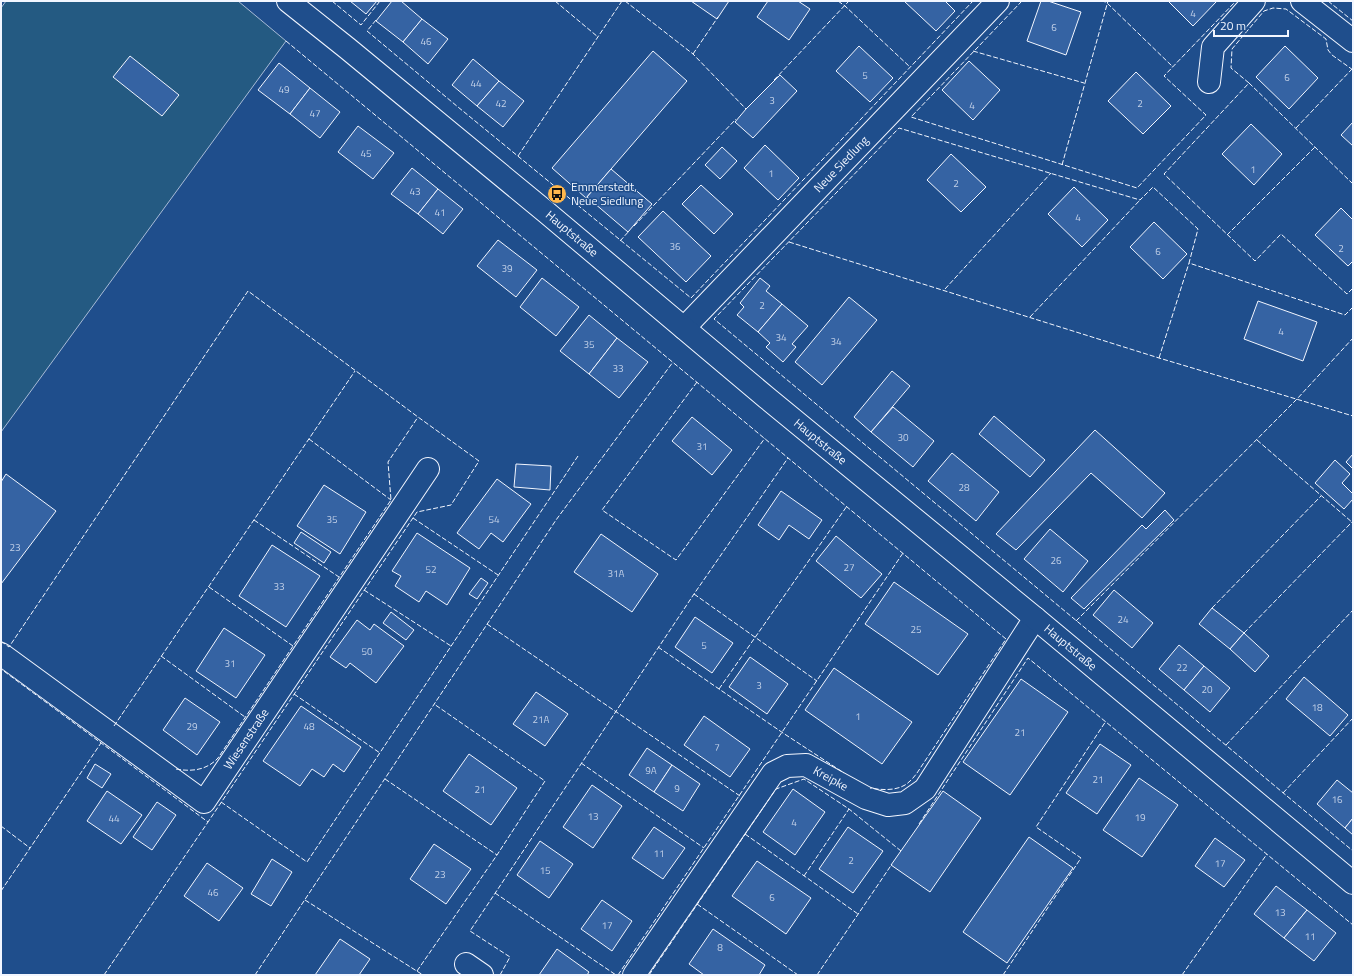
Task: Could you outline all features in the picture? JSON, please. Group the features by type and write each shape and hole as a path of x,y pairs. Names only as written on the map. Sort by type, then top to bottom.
{"street":[{"name":"Hauptstraße","path":"288,1 498,172 795,421 1035,618 1353,883"},
{"name":"Neue Siedlung","path":"684,328 998,1"},
{"path":"1208,82 1213,47 1254,1"},
{"path":"1302,1 1353,41"},
{"name":"Wiesenstraße","path":"1,654 204,802 428,469"},
{"name":"Kreipke","path":"634,975 773,773 788,766 806,765 866,798 888,805 905,803 925,789 1035,618"}],"shaded area":[{"path":"6,1 238,1 286,41 1,432 1,8"}],"building":[{"path":"350,1 377,1 366,14"},
{"path":"392,1 401,1 422,19 403,42 376,21"},
{"path":"691,1 729,1 717,19"},
{"path":"768,1 798,1 810,9 789,40 757,17"},
{"path":"904,1 945,1 955,11 936,31"},
{"path":"1041,1 1048,1 1081,12 1066,55 1027,41"},
{"path":"1168,1 1217,1 1193,26"},
{"path":"422,19 448,39 428,64 403,42"},
{"path":"859,46 893,78 870,102 836,71"},
{"path":"1285,46 1318,78 1289,109 1256,77"},
{"path":"653,51 687,81 586,198 552,168"},
{"path":"130,56 179,95 162,116 113,77"},
{"path":"473,59 499,81 477,106 452,85"},
{"path":"969,61 1000,90 973,120 942,90"},
{"path":"279,63 310,88 290,114 258,90"},
{"path":"1136,72 1171,106 1143,134 1108,101"},
{"path":"780,75 797,91 753,138 735,122"},
{"path":"499,81 524,101 503,127 477,106"},
{"path":"310,88 340,112 320,138 290,114"},
{"path":"1353,122 1353,146 1341,135"},
{"path":"1251,124 1282,154 1254,185 1222,154"},
{"path":"358,126 394,153 373,179 338,152"},
{"path":"765,145 799,178 778,200 744,168"},
{"path":"722,147 737,161 720,179 705,165"},
{"path":"951,154 986,187 961,212 927,180"},
{"path":"412,168 438,189 418,214 391,194"},
{"path":"611,169 652,204 628,232 587,197"},
{"path":"701,185 733,214 714,234 682,204"},
{"path":"1074,187 1108,220 1082,247 1048,214"},
{"path":"438,189 463,209 443,234 418,214"},
{"path":"1341,208 1353,220 1353,261 1348,266 1315,235"},
{"path":"663,211 711,256 686,282 638,237"},
{"path":"1154,222 1187,254 1163,279 1130,247"},
{"path":"498,240 537,270 516,297 477,266"},
{"path":"542,278 579,307 556,336 520,307"},
{"path":"760,278 770,286 766,291 782,304 758,332 737,315 744,307 740,303"},
{"path":"849,297 877,320 822,385 795,362"},
{"path":"1258,301 1317,322 1303,361 1244,339"},
{"path":"782,304 808,326 792,344 796,347 783,362 766,347 770,343 758,332"},
{"path":"589,315 617,338 589,374 560,351"},
{"path":"617,338 648,362 619,398 589,374"},
{"path":"892,371 910,386 871,432 854,417"},
{"path":"893,407 934,441 913,467 871,432"},
{"path":"994,416 1045,460 1030,477 979,434"},
{"path":"692,417 732,450 712,475 672,441"},
{"path":"1095,430 1165,493 1142,518 1091,473 1016,550 996,534"},
{"path":"952,453 999,492 976,521 928,481"},
{"path":"1353,454 1353,469 1346,462"},
{"path":"1335,460 1350,474 1342,483 1353,494 1353,499 1344,509 1315,483"},
{"path":"516,464 551,466 550,490 514,487"},
{"path":"6,474 56,511 1,584 1,482"},
{"path":"497,479 531,504 503,542 491,533 479,549 457,533"},
{"path":"324,485 366,512 340,554 297,526"},
{"path":"781,491 822,520 809,539 789,525 779,540 758,525"},
{"path":"1165,510 1174,520 1084,609 1071,598 1142,525 1146,529"},
{"path":"1050,529 1088,561 1063,592 1024,559"},
{"path":"301,532 331,552 324,563 294,543"},
{"path":"417,533 470,568 447,605 426,591 419,602 395,586 401,576 392,571"},
{"path":"601,534 658,574 632,612 574,572"},
{"path":"836,536 882,574 861,598 816,561"},
{"path":"272,545 320,576 286,627 239,596"},
{"path":"481,578 488,583 477,599 469,594"},
{"path":"894,582 968,634 938,675 865,624"},
{"path":"1114,590 1153,623 1132,648 1093,615"},
{"path":"1212,608 1244,633 1230,649 1199,624"},
{"path":"391,612 414,630 406,640 383,623"},
{"path":"695,617 733,643 712,673 675,647"},
{"path":"357,620 370,630 374,624 404,646 376,683 350,663 346,668 330,657"},
{"path":"224,628 265,655 236,698 196,671"},
{"path":"1244,633 1269,656 1255,672 1230,649"},
{"path":"1179,645 1204,666 1184,690 1159,669"},
{"path":"750,657 788,684 767,714 729,687"},
{"path":"1204,666 1230,688 1210,712 1184,690"},
{"path":"834,668 912,722 882,764 805,710"},
{"path":"1304,677 1348,715 1330,736 1286,699"},
{"path":"1021,679 1068,712 1010,795 963,762"},
{"path":"536,692 568,714 545,746 513,724"},
{"path":"185,698 220,722 197,755 163,730"},
{"path":"301,706 361,747 344,772 333,764 324,777 312,769 300,786 263,761"},
{"path":"704,716 750,749 730,777 684,745"},
{"path":"1100,744 1131,765 1097,814 1066,793"},
{"path":"647,748 672,765 654,792 629,775"},
{"path":"469,754 517,788 491,825 443,791"},
{"path":"95,764 111,774 102,788 87,778"},
{"path":"672,765 700,784 683,811 654,792"},
{"path":"1139,778 1178,805 1142,857 1103,830"},
{"path":"1337,780 1353,793 1353,818 1345,828 1317,804"},
{"path":"592,785 622,806 593,848 563,827"},
{"path":"793,789 825,812 795,855 763,832"},
{"path":"107,791 142,815 121,844 87,821"},
{"path":"943,791 981,818 930,892 891,865"},
{"path":"157,802 176,815 152,850 133,837"},
{"path":"1353,818 1353,835 1345,828"},
{"path":"654,827 685,848 663,879 632,858"},
{"path":"848,827 883,851 853,893 819,869"},
{"path":"1029,837 1073,868 1007,963 963,932"},
{"path":"1215,838 1245,860 1224,887 1195,866"},
{"path":"540,841 573,864 549,898 517,875"},
{"path":"434,844 471,869 446,904 410,879"},
{"path":"272,859 292,872 271,906 251,894"},
{"path":"757,861 811,898 786,934 732,896"},
{"path":"207,863 243,888 219,921 184,896"},
{"path":"1276,886 1307,910 1284,938 1254,914"},
{"path":"602,900 632,921 612,951 581,929"},
{"path":"1307,910 1336,933 1314,961 1284,938"},
{"path":"713,929 765,965 759,975 704,975 689,964"},
{"path":"340,939 370,959 359,975 315,975"},
{"path":"557,949 589,972 587,975 539,975"}],"fence":[{"path":"332,1 361,25 380,1"},
{"path":"555,1 598,37"},
{"path":"518,156 622,1"},
{"path":"625,1 693,54 746,109"},
{"path":"838,1 910,67"},
{"path":"774,80 849,1"},
{"path":"376,20 367,31 691,298 973,1"},
{"path":"1022,1 911,117 1137,188 1206,115 1164,76 1236,1"},
{"path":"1101,1 1106,2 1173,67"},
{"path":"1062,165 1108,1"},
{"path":"1328,1 1353,21"},
{"path":"1353,70 1332,55 1328,50 1326,39 1286,9 1273,8 1264,11 1232,49 1231,68 1249,83 1164,174 1255,261 1281,234 1347,294 1353,288"},
{"path":"693,54 718,17"},
{"path":"286,41 1006,639 912,779 905,785 897,788 883,790 870,788"},
{"path":"973,51 1084,83"},
{"path":"1296,128 1352,69"},
{"path":"1249,83 1353,184"},
{"path":"634,226 736,119"},
{"path":"1353,307 1345,315 1189,263 1198,229 1153,187 1140,200 899,128 714,319 1353,851"},
{"path":"1227,235 1315,147"},
{"path":"945,289 1051,173"},
{"path":"1030,317 1140,200"},
{"path":"620,241 630,230"},
{"path":"789,242 1159,358 1353,416"},
{"path":"1159,358 1189,263"},
{"path":"1,641 9,647 248,291 479,461 451,505 417,512 208,822 1,669"},
{"path":"1076,621 1297,399 1353,338"},
{"path":"255,975 556,520 673,362"},
{"path":"114,726 355,371"},
{"path":"697,382 602,510 676,560 765,438"},
{"path":"176,769 193,770 204,768 218,758 391,500 388,462 418,417"},
{"path":"309,439 391,500"},
{"path":"1257,440 1353,523"},
{"path":"221,802 307,862 578,456"},
{"path":"500,975 510,957 470,931 694,594 788,458"},
{"path":"1212,608 1321,496"},
{"path":"719,689 847,506"},
{"path":"413,518 498,575"},
{"path":"254,520 339,577"},
{"path":"1244,633 1352,522"},
{"path":"618,975 903,553"},
{"path":"209,587 293,646"},
{"path":"364,590 451,646"},
{"path":"694,594 817,681"},
{"path":"1226,745 1353,610"},
{"path":"487,624 740,796"},
{"path":"658,647 844,773"},
{"path":"161,656 245,717"},
{"path":"919,824 1028,658 1353,925"},
{"path":"294,694 380,753"},
{"path":"417,971 497,855 545,781 434,704"},
{"path":"1283,793 1353,718"},
{"path":"1003,975 1081,858 1036,827 1106,721"},
{"path":"1,891 101,743"},
{"path":"581,763 704,848"},
{"path":"385,779 497,855"},
{"path":"649,975 776,789 804,779 849,809 901,851"},
{"path":"804,876 849,809"},
{"path":"104,975 208,822"},
{"path":"1,826 30,848"},
{"path":"745,834 858,914"},
{"path":"1182,975 1267,854"},
{"path":"817,975 892,864"},
{"path":"495,893 616,975"},
{"path":"305,900 423,975"},
{"path":"697,904 798,975"}],"place":[{"name":"Emmerstedt, Neue Siedlung","path":"557,194"}]}
